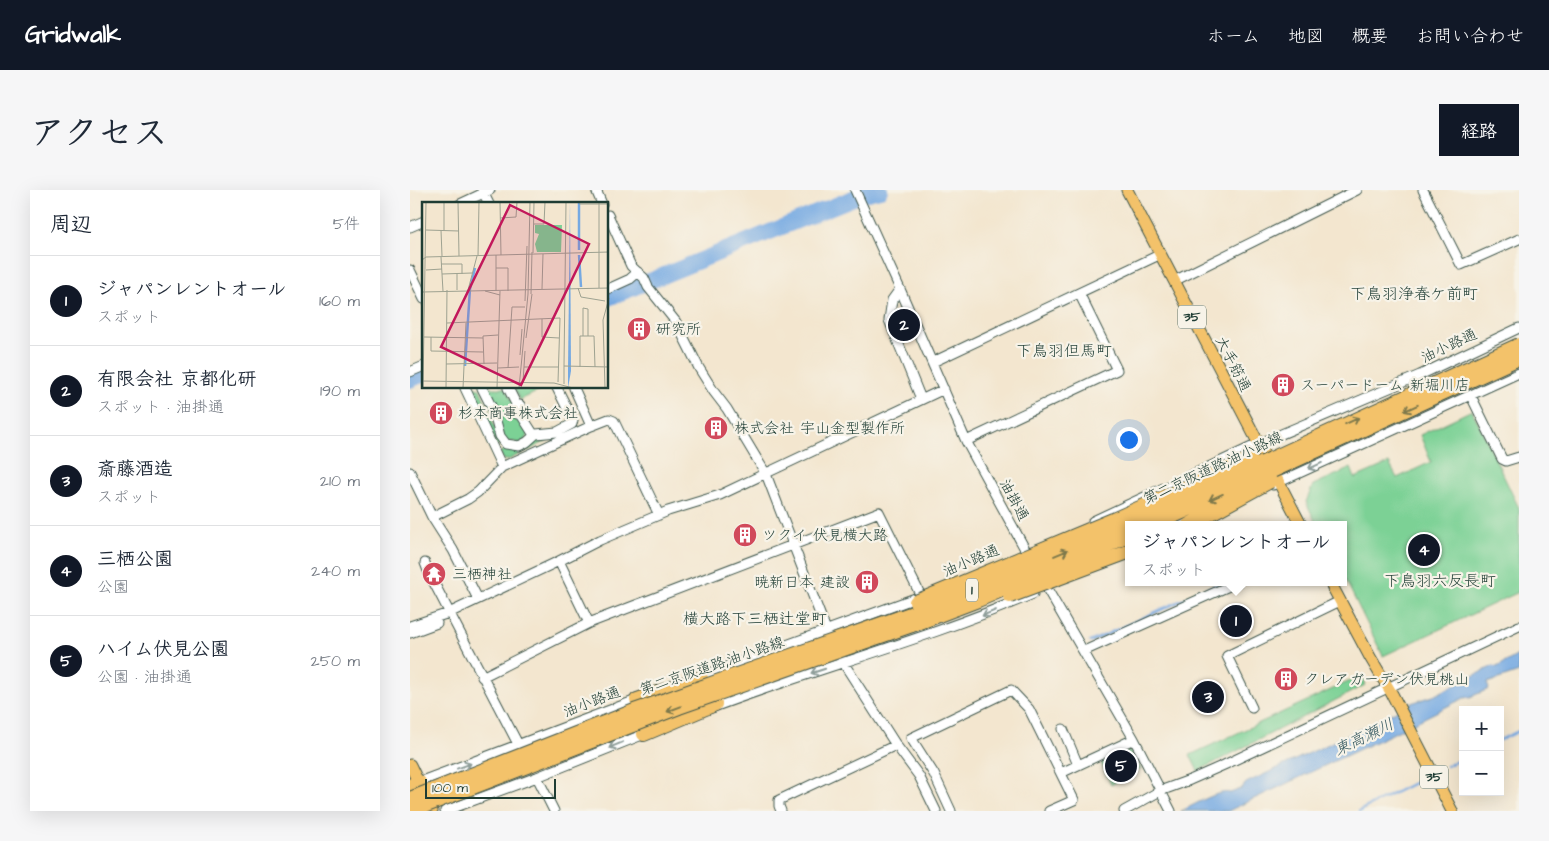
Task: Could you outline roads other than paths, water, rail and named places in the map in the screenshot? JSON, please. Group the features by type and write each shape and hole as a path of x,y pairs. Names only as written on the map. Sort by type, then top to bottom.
{"highway":[{"name":"第二京阪道路;油小路線","path":"1162,521 1519,345"},
{"name":"第二京阪道路;油小路線","path":"1134,521 1519,358"},
{"path":"1196,521 1249,493 1333,437"},
{"path":"637,700 910,605 1113,520 1251,459 1333,437"},
{"name":"第二京阪道路;油小路線","path":"410,799 637,710 927,608 1125,525"},
{"name":"第二京阪道路;油小路線","path":"411,811 679,706 933,617 1060,566 1125,537"},
{"path":"644,734 797,670 1026,591 1125,552"}],"main road":[{"name":"大手筋通","path":"1126,190 1299,521"},
{"name":"35","path":"1332,586 1390,691 1452,811"},
{"path":"410,764 414,784 432,811"}],"street":[{"path":"596,190 601,202"},
{"name":"油掛通","path":"855,190 966,441 1026,552 1134,739 1168,807"},
{"path":"1174,281 1357,190"},
{"path":"1423,190 1461,265 1519,239"},
{"path":"464,202 485,191"},
{"path":"609,217 631,266 641,275 648,287 676,322 699,368 727,409 766,474 825,630 896,745 919,776 936,811"},
{"path":"410,227 422,222"},
{"path":"932,362 1160,255"},
{"path":"410,270 422,295"},
{"path":"609,289 641,275"},
{"path":"900,289 892,300 889,320 921,399"},
{"path":"966,441 1117,370 1080,293"},
{"name":"油小路通","path":"414,784 921,596 1026,552 1258,444 1420,375 1519,328"},
{"path":"410,372 422,367"},
{"path":"1192,521 1519,373"},
{"path":"410,626 449,613 559,562 600,540 659,515 720,495 944,388"},
{"path":"468,389 502,467"},
{"path":"482,389 492,410 500,436 506,444"},
{"path":"508,389 534,435"},
{"path":"557,389 576,433"},
{"path":"574,389 591,426"},
{"path":"1471,396 1502,459 1506,461 1519,457"},
{"path":"495,451 506,444 519,446 541,432 557,432 586,415"},
{"path":"432,517 478,492 502,467 609,419 614,421 659,515"},
{"path":"410,472 432,517 454,550 478,599"},
{"path":"482,677 589,623 879,512 921,596"},
{"path":"445,811 758,691 980,617 1125,552"},
{"path":"559,562 589,623"},
{"path":"424,563 519,746"},
{"path":"1084,651 1229,586"},
{"path":"1252,708 1227,656 1340,601"},
{"path":"410,633 438,623 449,613"},
{"path":"1124,811 1160,791 1216,769 1390,691 1519,626"},
{"path":"951,811 934,774 911,738 1011,690 1029,709 1074,800 1049,811"},
{"path":"1063,729 1078,765"},
{"path":"1061,772 1134,739"},
{"path":"781,811 779,800 896,745"},
{"path":"537,777 554,811"}],"water":[{"name":"東高瀬川","path":"1518,655 1519,672 1487,683 1489,689 1464,698 1228,811 1181,811 1219,793 1230,793 1241,789 1246,783 1411,703 1433,696 1493,666 1497,667"}],"waterway":[{"path":"609,298 863,194 880,190"},
{"path":"410,380 422,375"},
{"path":"1090,642 1213,586"},
{"path":"1504,738 1519,731"},
{"path":"1447,766 1459,760"},
{"path":"1359,811 1416,782"}],"place":[{"name":"有限会社 京都化研","path":"904,325"},
{"name":"研究所","path":"639,329"},
{"name":"スーパードーム 新堀川店","path":"1283,385"},
{"name":"杉本商事株式会社","path":"441,413"},
{"name":"株式会社 宇山金型製作所","path":"716,428"},
{"name":"ツクイ 伏見横大路","path":"745,535"},
{"name":"三栖公園","path":"1424,550"},
{"name":"三栖神社","path":"434,574"},
{"name":"暁新日本 建設","path":"867,582"},
{"name":"ジャパンレントオール","path":"1236,621"},
{"name":"クレアガーデン伏見桃山","path":"1286,679"},
{"name":"斎藤酒造","path":"1208,697"},
{"name":"ハイム伏見公園","path":"1121,766"}],"district":[{"name":"下鳥羽浄春ケ前町","path":"1414,294"},
{"name":"下鳥羽但馬町","path":"1064,351"},
{"name":"下鳥羽六反長町","path":"1440,581"},
{"name":"横大路下三栖辻堂町","path":"755,619"}]}
